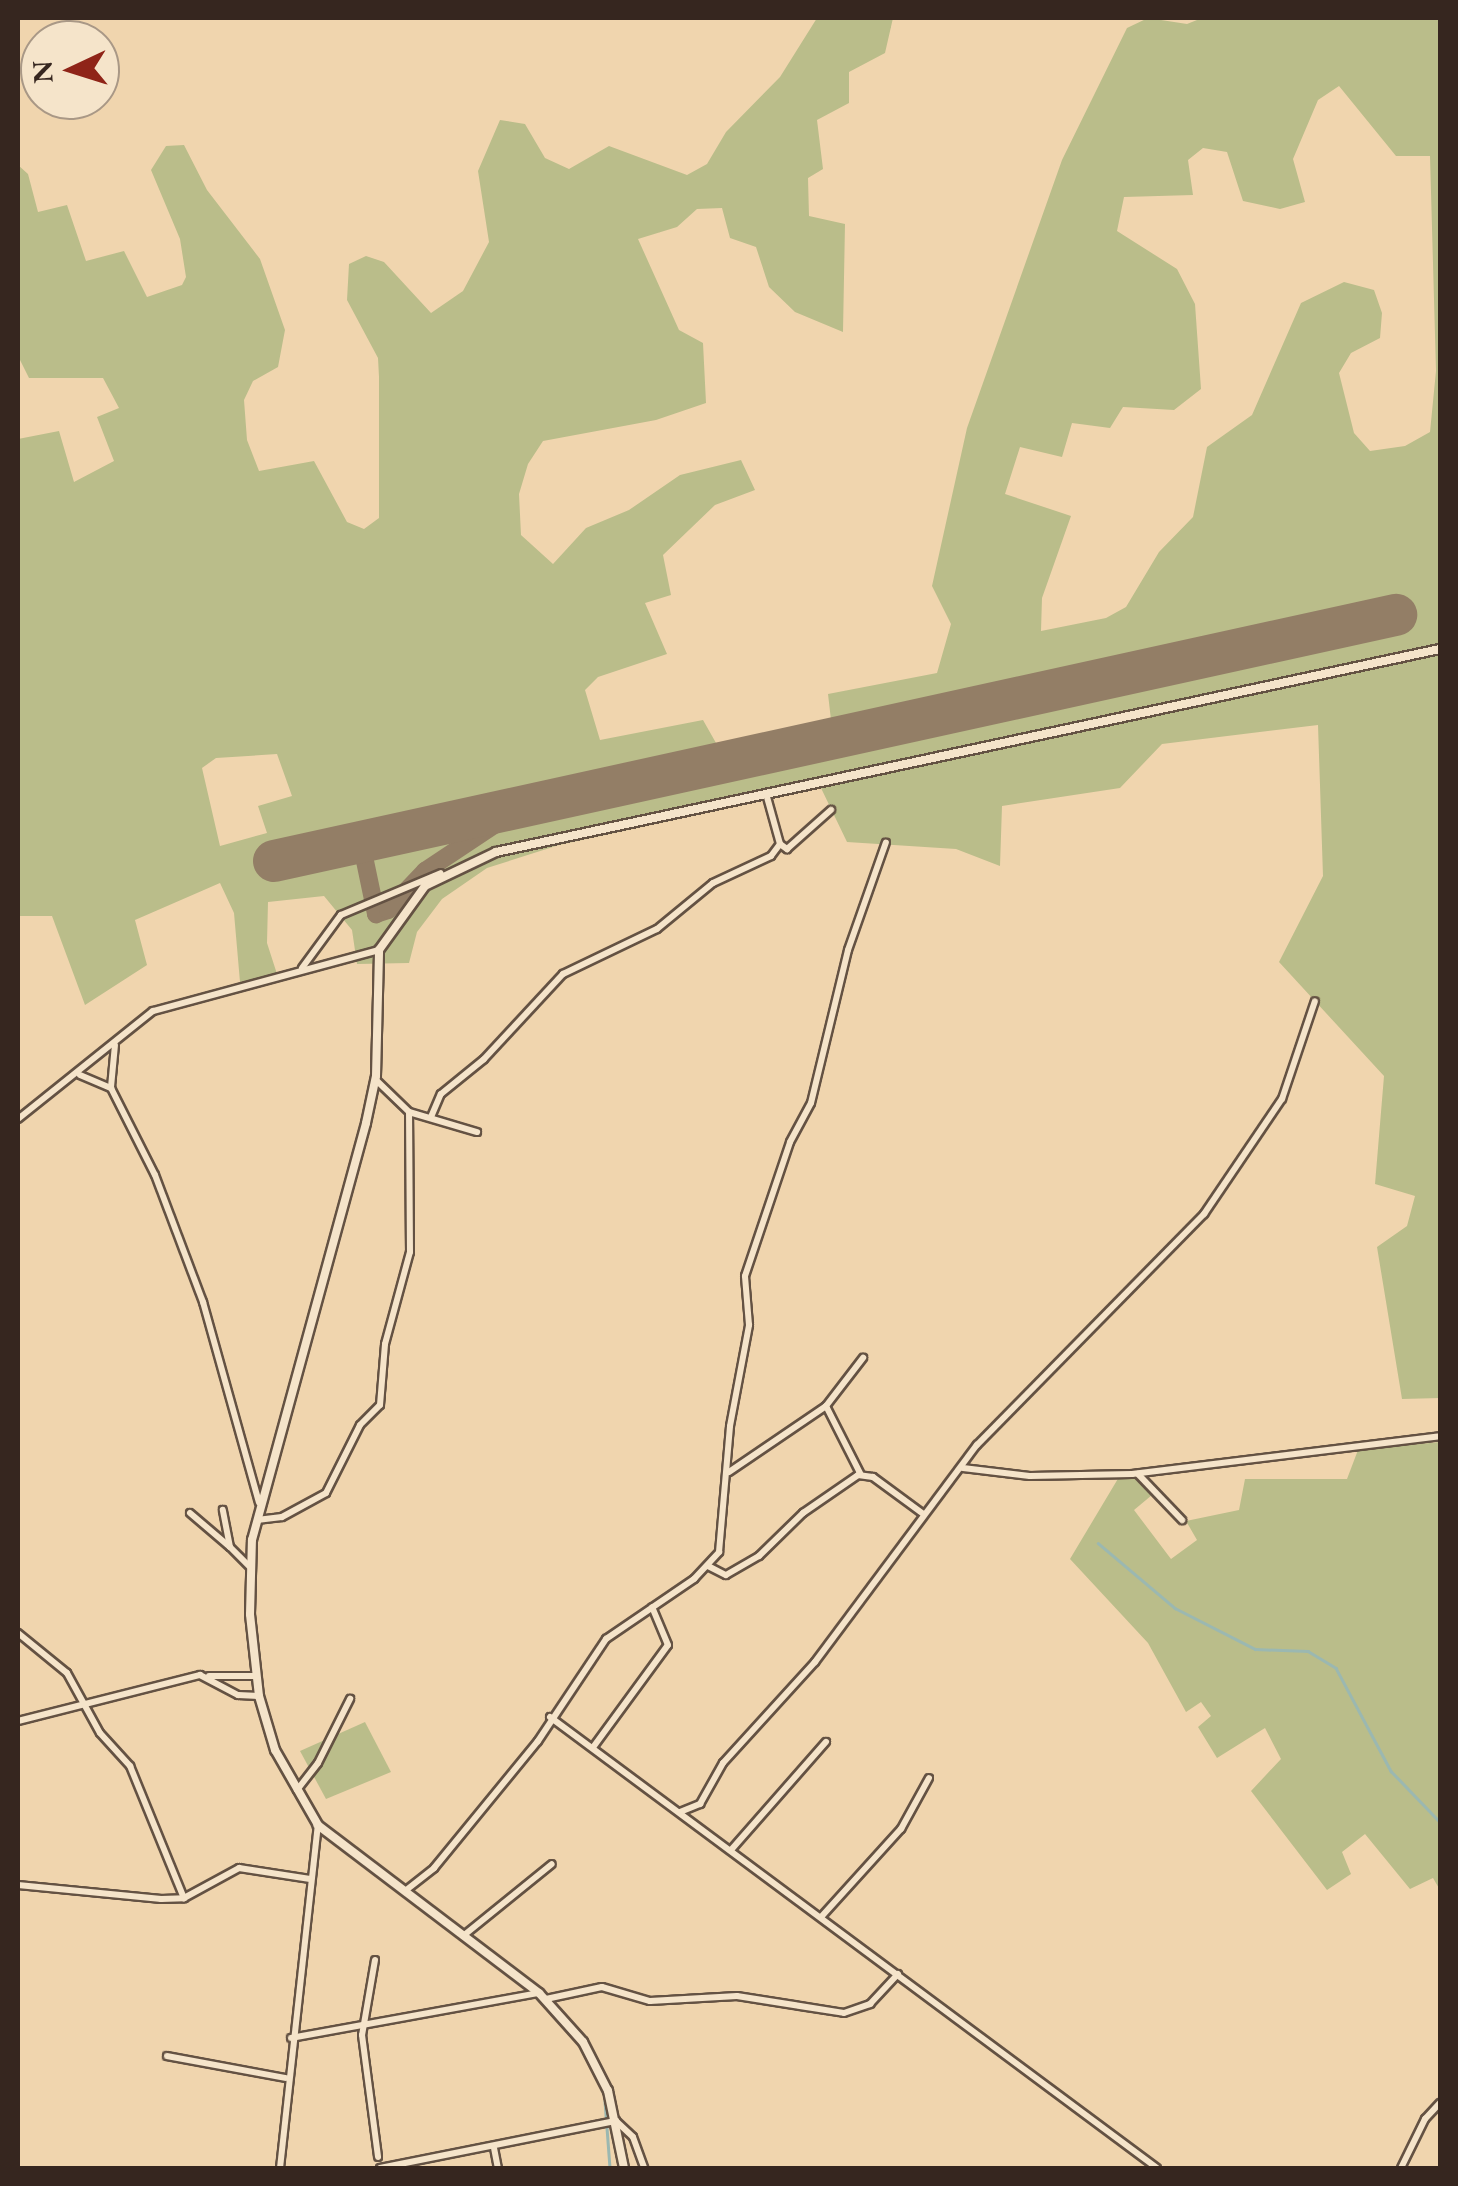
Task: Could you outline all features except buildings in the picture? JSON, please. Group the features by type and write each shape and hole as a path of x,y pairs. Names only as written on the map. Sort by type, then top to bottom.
{"main road":[{"path":"624,2168 598,2067 542,1996 318,1825 296,1791 259,1696 249,1566 255,1520 375,1079 379,950 403,910 441,874 496,852 766,797 965,748 1440,649"}],"street":[{"path":"766,797 780,844 787,849 830,810"},
{"path":"404,1891 434,1868 606,1639 707,1566 721,1544 748,1324 744,1276 810,1103 848,950 886,842"},
{"path":"431,1117 441,1094 484,1059 548,985 657,929 713,883 771,856 780,844"},
{"path":"296,971 340,915 441,874"},
{"path":"18,1119 80,1075 152,1011 379,950"},
{"path":"680,1812 700,1804 723,1763 815,1662 922,1514 963,1468 983,1438 1204,1214 1282,1099 1315,1001"},
{"path":"115,1043 111,1088 154,1175 204,1302 259,1502"},
{"path":"80,1075 111,1088"},
{"path":"375,1079 409,1112 477,1132"},
{"path":"255,1520 282,1518 326,1493 360,1425 380,1405 385,1344 410,1252 409,1112"},
{"path":"728,1472 826,1406 863,1358"},
{"path":"826,1406 862,1475 922,1514"},
{"path":"963,1468 1030,1476 1138,1473 1440,1436"},
{"path":"1138,1473 1182,1520"},
{"path":"707,1566 726,1574 759,1556 803,1513 862,1475"},
{"path":"223,1510 230,1547"},
{"path":"190,1512 249,1566"},
{"path":"594,1746 668,1646 652,1606"},
{"path":"18,1633 68,1673 89,1705 100,1733 130,1766 184,1898"},
{"path":"208,1676 238,1694 259,1696"},
{"path":"18,1721 208,1676 257,1676"},
{"path":"296,1791 318,1764 350,1699"},
{"path":"550,1717 1157,2168"},
{"path":"731,1850 826,1742"},
{"path":"822,1916 901,1829 930,1778"},
{"path":"280,2168 286,2078 318,1825"},
{"path":"463,1936 552,1864"},
{"path":"18,1885 184,1898 238,1868 310,1880"},
{"path":"376,1960 363,2024 378,2157"},
{"path":"291,2038 602,1988 650,2001 737,1996 844,2013 870,2004 898,1974"},
{"path":"166,2056 286,2078"},
{"path":"1401,2168 1424,2119 1440,2103"},
{"path":"380,2168 611,2122 634,2138 644,2168"},
{"path":"494,2148 498,2168"}],"green space":[{"path":"817,18 893,18 885,53 849,72 849,103 817,120 823,169 808,178 809,216 845,224 843,332 795,312 769,287 756,247 730,238 722,208 697,209 677,227 638,239 679,330 703,343 706,403 656,420 543,441 528,464 519,494 521,535 553,564 586,528 629,510 680,475 741,460 755,490 715,505 663,555 671,595 645,603 667,654 598,677 585,690 600,740 703,720 720,750 831,720 828,694 937,673 951,624 932,586 967,428 1062,160 1127,28 1148,18 1187,24 1202,18 1440,18 1440,1398 1402,1399 1377,1247 1407,1226 1415,1196 1375,1184 1384,1076 1279,962 1323,876 1318,725 1162,744 1120,788 1002,806 1000,866 956,849 847,842 821,788 559,845 487,868 442,899 417,932 409,963 357,964 352,930 324,896 268,902 267,943 277,974 240,982 234,913 220,883 135,920 147,965 85,1005 52,916 18,916 18,439 59,431 74,482 114,461 97,417 119,408 103,378 29,378 18,356 18,165 28,174 38,212 67,205 86,261 124,251 147,297 182,285 186,277 180,239 151,170 166,146 184,145 207,190 260,259 285,330 278,367 253,381 244,400 247,440 259,471 314,461 347,522 364,529 379,518 378,358 347,300 349,264 366,256 384,262 431,313 463,291 489,242 478,171 500,120 525,124 545,158 569,169 609,146 687,175 707,164 726,132 780,77","holes":["1339,86 1396,156 1430,156 1436,371 1430,432 1405,446 1370,451 1354,433 1339,373 1351,353 1380,338 1382,313 1374,290 1344,282 1301,303 1252,415 1207,447 1193,517 1159,552 1126,607 1106,618 1041,631 1042,598 1071,516 1005,494 1020,447 1062,457 1072,423 1110,428 1123,407 1174,410 1201,389 1195,304 1177,269 1117,231 1124,197 1193,195 1188,160 1203,148 1227,152 1243,201 1280,209 1305,202 1293,159 1318,100","277,754 292,796 258,806 267,833 220,846 202,768 216,758"]},
{"path":"1440,1442 1440,1890 1433,1878 1410,1889 1365,1834 1342,1852 1351,1874 1327,1890 1251,1791 1281,1759 1265,1728 1217,1758 1198,1727 1211,1716 1201,1702 1186,1712 1148,1643 1070,1559 1119,1477 1135,1476 1152,1495 1134,1510 1171,1559 1197,1540 1186,1521 1239,1510 1245,1479 1347,1479 1358,1450"},
{"path":"365,1722 391,1772 326,1799 300,1751"}],"waterway":[{"path":"1098,1543 1175,1608 1255,1649 1308,1651 1336,1668 1391,1771 1440,1822"},
{"path":"605,2101 610,2168"}],"taxiway":[{"path":"361,842 376,914 388,910 425,871 521,807"}],"runway":[{"path":"274,861 1396,615"}]}
